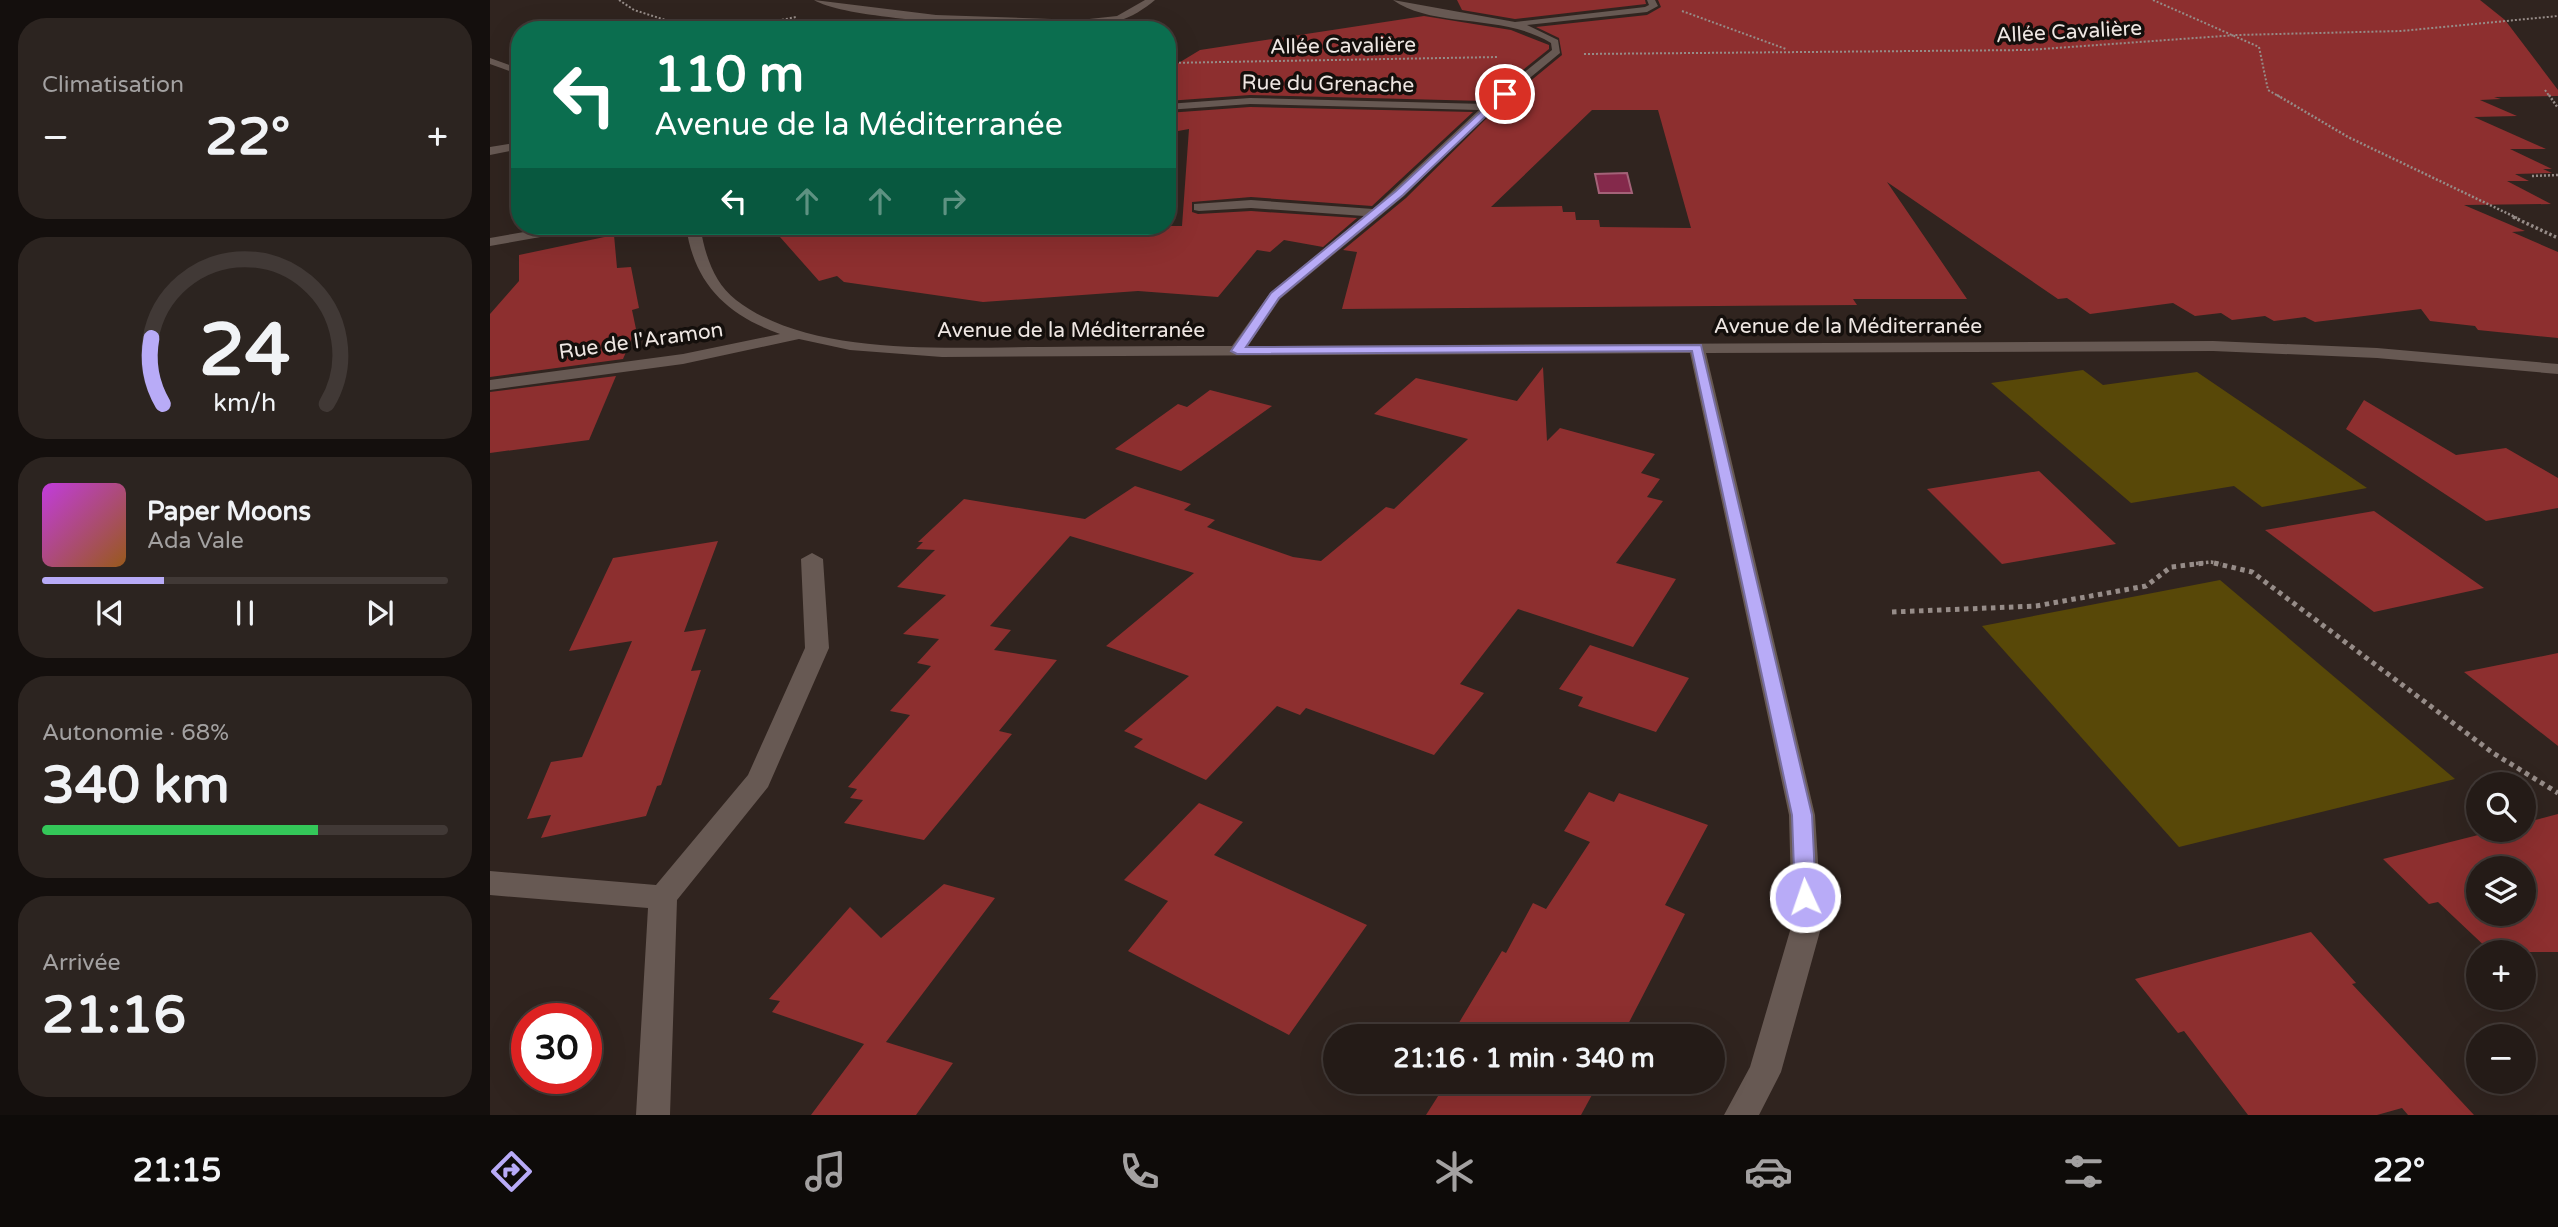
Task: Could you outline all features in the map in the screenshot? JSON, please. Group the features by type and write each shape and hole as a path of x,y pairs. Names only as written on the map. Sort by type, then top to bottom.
{"street":[{"path":"818,0 844,7 936,18 1022,21"},
{"path":"1096,21 1119,18 1151,0"},
{"path":"1237,351 1275,296 1399,193 1488,107 1557,51 1555,42 1549,36 1514,24 1418,9 1397,0"},
{"path":"1514,24 1632,12 1653,3"},
{"path":"936,18 951,7"},
{"path":"490,61 511,69"},
{"path":"498,75 511,73"},
{"name":"Rue du Grenache","path":"1176,106 1250,101 1488,107"},
{"path":"490,151 511,147"},
{"path":"1199,207 1251,204 1374,213"},
{"path":"490,242 529,235"},
{"name":"Avenue de la Méditerranée","path":"694,235 711,283 741,311 798,335 858,348 942,352 2213,346 2377,354 2558,369"},
{"name":"Rue de l'Aramon","path":"490,385 652,364 741,349 798,335"},
{"path":"1697,348 1802,815 1807,925 1765,1073 1741,1115"},
{"path":"653,1115 663,897 759,780 775,744 817,648 812,559"},
{"path":"490,883 663,897"}],"path":[{"path":"619,0 634,10 669,21"},
{"path":"2152,0 2237,35 2259,47 2268,90 2348,137 2558,238"},
{"path":"1653,3 1789,50"},
{"path":"775,21 844,7"},
{"name":"Allée Cavalière","path":"1580,54 1789,50 2028,50 2237,35 2401,31 2558,16"},
{"name":"Allée Cavalière","path":"1176,63 1508,56"},
{"path":"2545,90 2558,108"},
{"path":"2532,176 2558,175"},
{"path":"1892,612 2036,606 2146,586 2171,567 2211,562 2252,572 2493,753 2558,793"}],"shaded area":[{"path":"1627,173 1632,193 1599,193 1595,174"},
{"path":"2083,370 2103,385 2197,372 2367,488 2262,507 2234,486 2131,503 1991,383"},
{"path":"2220,580 2455,779 2179,847 1982,626"}],"building":[{"path":"1457,0 1645,0 1646,4 1515,19 1462,10"},
{"path":"1658,0 2480,0 2505,20 2558,90 2558,96 2494,97 2501,99 2480,100 2517,116 2474,117 2546,149 2510,149 2552,169 2543,169 2552,173 2515,174 2529,181 2507,181 2551,204 2464,205 2525,231 2512,232 2558,252 2558,338 2478,330 2475,326 2430,321 2421,309 2315,322 2305,317 2274,321 2265,316 2232,320 2221,313 2195,316 2173,303 2090,314 2067,298 2058,299 1887,182 1967,299 1853,299 1857,305 1342,309 1357,252 1343,250 1406,198 1494,111 1562,55 1559,38 1536,27 1647,15 1661,7","holes":["1592,110 1658,110 1691,228 1600,227 1599,220 1576,220 1575,212 1563,212 1562,206 1491,207"]},
{"path":"1424,16 1511,30 1549,45 1549,49 1484,101 1250,95 1176,100 1176,65 1200,50"},
{"path":"1250,107 1473,112 1372,206 1251,197 1192,202 1192,212 1198,214 1251,211 1357,218 1323,247 1284,240 1270,252 1257,250 1218,297 1138,291 983,302 844,282 837,276 819,281 780,237 1176,235 1176,226 1182,226 1189,129 1176,131 1176,112"},
{"path":"614,235 617,268 631,267 639,308 632,310 636,329 623,359 490,377 490,314 519,281 519,255"},
{"path":"1543,367 1547,441 1560,428 1655,454 1641,473 1660,479 1647,497 1663,501 1616,563 1676,579 1633,647 1518,609 1460,684 1484,693 1434,755 1306,708 1300,715 1277,706 1206,780 1134,747 1143,739 1124,731 1189,676 1106,646 1194,573 1070,536 990,626 1011,630 994,650 1057,660 999,731 1012,734 924,840 844,823 863,800 850,798 857,789 848,787 910,715 890,711 931,666 917,663 939,639 903,634 946,595 897,587 935,550 916,549 923,542 918,542 964,499 1085,519 1135,486 1191,504 1184,510 1215,520 1207,527 1293,557 1321,561 1386,507 1394,509 1468,439 1374,414 1416,378 1517,401"},
{"path":"616,376 589,440 490,453 490,392"},
{"path":"1210,390 1272,406 1181,471 1115,449 1178,404 1187,407"},
{"path":"2364,400 2456,455 2506,448 2558,478 2558,508 2486,521 2346,429"},
{"path":"2039,471 2116,544 2002,564 1927,489"},
{"path":"2374,511 2484,588 2374,612 2265,530"},
{"path":"718,541 684,632 706,629 691,671 701,670 661,785 657,786 646,816 541,838 551,815 527,819 551,762 582,757 632,641 569,651 613,558"},
{"path":"1590,645 1689,678 1656,732 1578,706 1583,697 1559,689"},
{"path":"2558,653 2558,746 2464,672"},
{"path":"1589,792 1614,802 1619,793 1708,825 1665,905 1685,914 1628,1024 1458,1024 1502,951 1506,953 1533,903 1546,909 1590,842 1564,831"},
{"path":"1199,803 1243,822 1214,855 1367,925 1289,1035 1128,951 1168,901 1124,880"},
{"path":"2558,814 2558,952 2536,952 2536,940 2478,940 2438,902 2429,904 2383,859 2466,838 2466,842 2536,842 2536,820"},
{"path":"944,884 995,898 886,1042 953,1063 916,1115 811,1115 864,1044 772,1012 780,1001 769,999 850,907 881,938"},
{"path":"2311,932 2356,983 2352,984 2474,1115 2408,1115 2402,1108 2377,1115 2248,1115 2184,1031 2178,1033 2135,979"},
{"path":"1439,1094 1592,1094 1581,1115 1426,1115"}],"route":[{"path":"1505,94 1488,107 1399,193 1275,296 1237,351 1697,348 1802,815 1805,897"}]}
